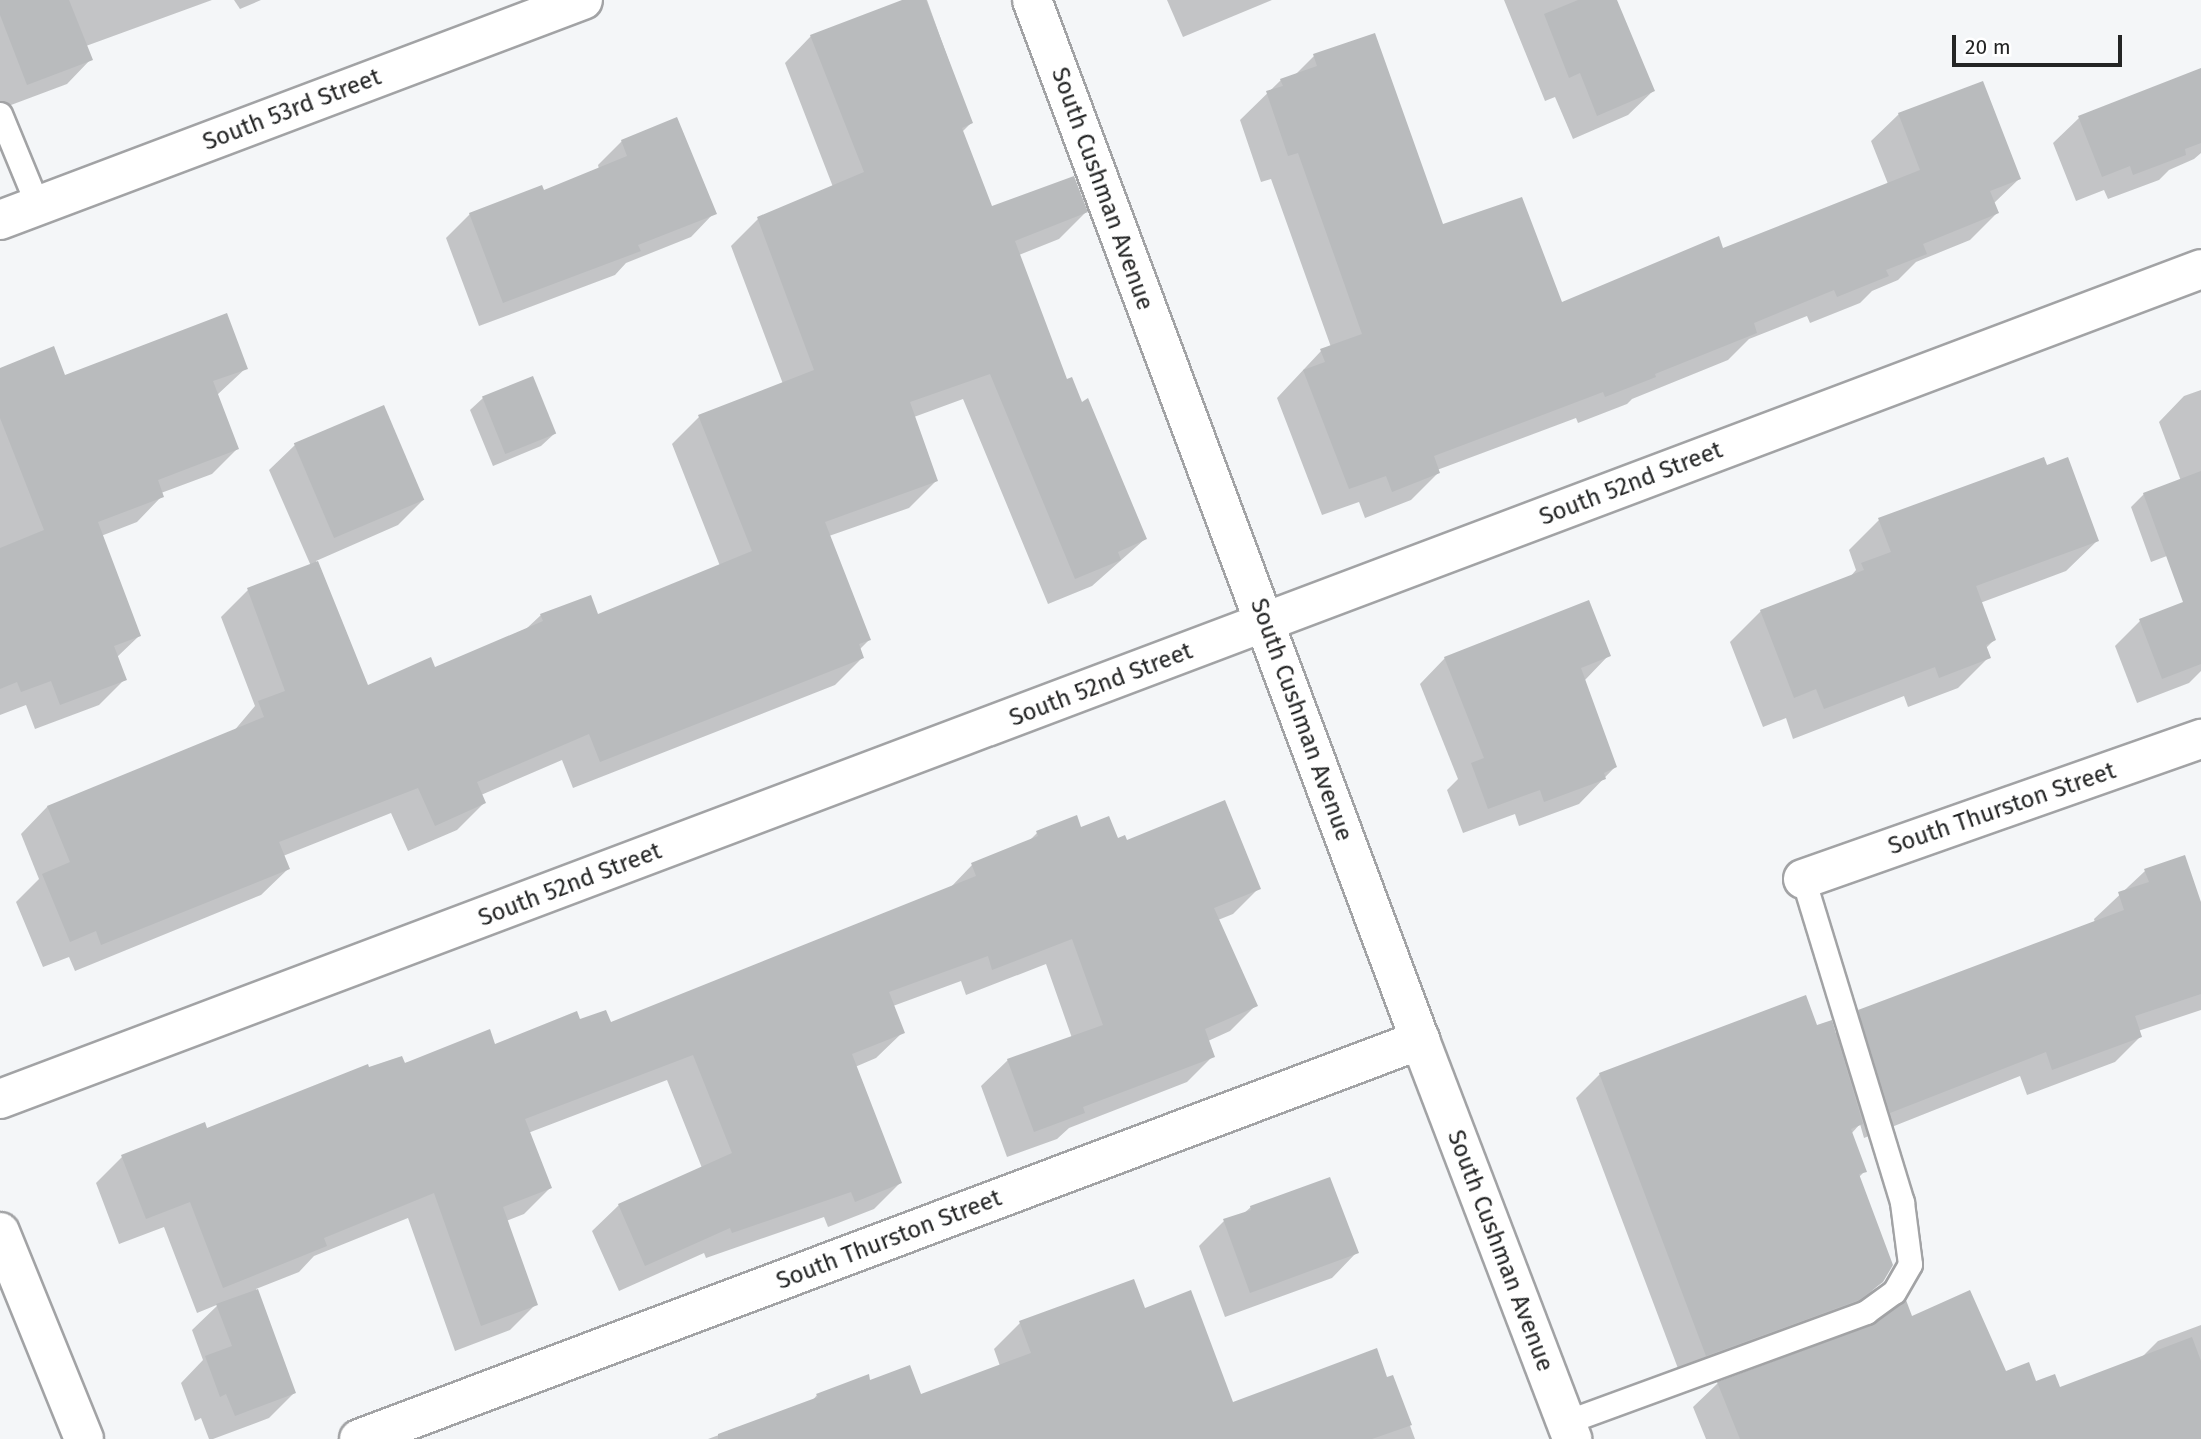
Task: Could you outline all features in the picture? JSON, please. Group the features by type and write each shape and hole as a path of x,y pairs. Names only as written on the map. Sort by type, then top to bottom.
{"street":[{"name":"South 53rd Street","path":"0,220 583,0"},
{"name":"South Cushman Avenue","path":"1032,0 1420,1040 1569,1430"},
{"name":"South 52nd Street","path":"0,1099 2201,269"},
{"name":"South Thurston Street","path":"1803,879 2201,739"},
{"name":"South Thurston Street","path":"359,1439 1420,1040"},
{"path":"0,1232 84,1439"}],"lane":[{"path":"0,114 38,206"},
{"path":"1569,1430 1866,1312 1894,1292 1910,1264 1902,1202 1803,879"}],"building":[{"path":"0,0 69,0 93,60 27,85 0,15"},
{"path":"902,0 926,0 973,123 962,128 992,206 1074,176 1088,212 1015,241 1067,379 1072,377 1082,402 1088,398 1147,539 1118,552 1121,560 1075,579 990,374 910,402 938,481 825,522 871,640 859,644 864,658 600,762 589,734 477,782 486,803 435,826 418,788 279,842 290,869 101,945 96,931 70,942 42,874 70,862 47,806 264,717 258,701 285,691 247,588 318,561 368,685 431,657 435,667 543,621 540,614 591,595 598,614 752,551 698,415 814,370 757,217 864,172 810,35"},
{"path":"1578,0 1617,0 1655,91 1597,116 1580,73 1569,78 1544,14"},
{"path":"1375,33 1443,224 1522,197 1562,302 1719,236 1723,248 1920,170 1898,113 1983,81 2021,179 1990,191 1999,213 1923,244 1927,254 1886,270 1889,276 1837,297 1834,290 1754,323 1757,333 1655,374 1656,377 1605,397 1603,392 1434,456 1440,473 1392,492 1386,476 1349,489 1303,370 1325,362 1320,349 1362,334 1298,153 1288,156 1266,91 1283,86 1280,79 1317,66 1313,54"},
{"path":"2201,68 2201,143 2185,149 2186,155 2133,175 2130,166 2102,177 2078,116"},
{"path":"677,117 717,214 638,245 641,251 503,303 469,213 542,185 544,190 627,156 621,140"},
{"path":"227,313 248,369 213,381 239,449 158,480 164,497 98,522 141,636 114,646 127,680 60,705 51,681 21,692 17,682 0,689 0,548 44,530 0,418 0,368 54,346 65,375"},
{"path":"533,376 556,433 505,454 482,397"},
{"path":"384,405 424,500 334,538 294,443"},
{"path":"2044,457 2047,465 2068,457 2099,541 1976,586 1996,640 1986,645 1991,658 1939,678 1935,667 1824,709 1816,689 1794,698 1760,610 1864,570 1861,563 1891,552 1878,518"},
{"path":"2201,471 2201,664 2162,679 2139,619 2183,602 2143,493"},
{"path":"1589,600 1611,656 1581,668 1617,767 1604,773 1606,779 1544,802 1540,790 1488,809 1471,763 1484,758 1444,657"},
{"path":"1225,800 1261,889 1214,908 1258,1006 1205,1029 1215,1057 1083,1107 1085,1113 1034,1132 1007,1059 1103,1025 1072,939 992,970 988,956 889,992 905,1033 852,1054 902,1183 855,1202 851,1192 732,1233 730,1228 645,1266 618,1204 732,1153 693,1055 525,1119 552,1188 503,1207 538,1305 481,1326 434,1193 324,1238 327,1246 223,1288 190,1202 146,1219 121,1155 205,1122 207,1128 368,1064 369,1067 402,1056 405,1063 490,1029 495,1044 577,1011 580,1019 606,1010 611,1022 976,876 971,863 1038,836 1036,831 1077,815 1081,827 1109,816 1118,838 1125,835 1127,840"},
{"path":"2185,855 2201,902 2201,994 2135,1016 2142,1037 2052,1070 2046,1052 1890,1113 1858,1010 2124,910 2118,892 2149,882 2144,869"},
{"path":"1806,995 1817,1025 1832,1020 1863,1124 1851,1129 1867,1172 1859,1174 1893,1265 1883,1282 1859,1300 1706,1356 1599,1073"},
{"path":"1330,1177 1359,1253 1250,1293 1223,1219 1251,1210 1250,1206"},
{"path":"1134,1279 1145,1308 1191,1290 1233,1402 1377,1348 1387,1377 1393,1375 1412,1425 1372,1439 718,1439 718,1434 818,1397 816,1394 869,1374 870,1380 910,1365 921,1394 1031,1353 1019,1321"},
{"path":"258,1289 296,1393 235,1416 226,1394 220,1397 205,1356 232,1346 216,1304"},
{"path":"1970,1290 2006,1371 2029,1362 2036,1381 2055,1374 2060,1387 2192,1337 2201,1361 2201,1439 1740,1439 1717,1382 1871,1325 1906,1300 1912,1316"}]}
